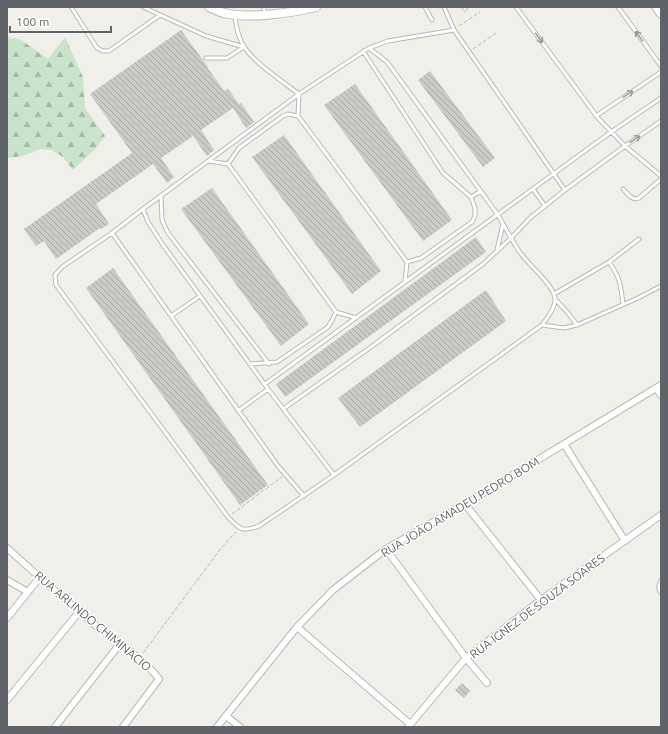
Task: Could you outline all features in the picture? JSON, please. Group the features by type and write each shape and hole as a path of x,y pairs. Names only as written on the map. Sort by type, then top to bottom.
{"main road":[{"path":"657,7 661,13"}],"street":[{"path":"209,7 223,13 234,14 264,11 296,12 316,7"},
{"path":"659,386 661,395"},
{"name":"RUA JOÃO AMADEU PEDRO BOM","path":"217,727 297,627 333,590 386,549 465,504 659,386"},
{"path":"564,444 625,541"},
{"path":"465,504 541,600"},
{"name":"RUA IGNEZ DE SOUZA SOARES","path":"409,725 466,658 541,600 661,515"},
{"name":"RUA ARLINDO CHIMINACIO","path":"7,548 79,612 119,645 151,668 159,679 123,727"},
{"path":"386,549 466,658 487,683"},
{"path":"7,618 40,577"},
{"path":"7,580 28,592"},
{"path":"7,700 79,612"},
{"path":"297,627 409,725"},
{"path":"55,727 119,645"},
{"path":"226,716 240,727"}],"lane":[{"path":"71,7 98,48 103,51 109,50 160,15"},
{"path":"143,7 206,36 244,47"},
{"path":"425,7 432,20"},
{"path":"444,7 454,30 565,190"},
{"path":"516,7 596,116 625,146 661,176"},
{"path":"618,7 661,66"},
{"path":"234,14 236,30 244,47 252,56 299,94"},
{"path":"454,30 388,41 363,51 299,94 112,233 62,267 55,275 56,284 228,517 239,528 248,530 259,526 304,496 542,325 551,313 556,300"},
{"path":"206,58 227,58 244,47"},
{"path":"369,48 387,62 498,215 523,256 549,286 556,300 577,325"},
{"path":"363,51 443,173 471,196 475,208 475,216 472,222 421,258 407,262"},
{"path":"596,116 661,72"},
{"path":"299,94 298,116 407,262 405,282"},
{"path":"265,384 611,132 661,98"},
{"path":"228,164 239,148 283,116 288,114 298,116"},
{"path":"283,409 371,347 483,264 497,252 530,218 565,190 661,121"},
{"path":"209,161 228,164 336,312 356,318"},
{"path":"623,189 636,200 661,179"},
{"path":"533,189 545,206"},
{"path":"471,196 481,191"},
{"path":"161,196 162,220 168,233 268,364"},
{"path":"143,209 148,222 163,245 268,389 334,475"},
{"path":"497,252 503,223"},
{"path":"112,233 238,411 285,475 304,496"},
{"path":"554,294 609,262 639,239"},
{"path":"609,262 615,270 621,284 623,304"},
{"path":"542,325 564,328 577,325 661,286"},
{"path":"171,316 200,296"},
{"path":"250,364 268,364 277,362 328,327 336,312"},
{"path":"238,411 268,389"},
{"path":"661,581 659,585 659,590 661,593"}],"path":[{"path":"454,30 480,12"},
{"path":"469,52 496,33"},
{"path":"228,517 285,475"},
{"path":"139,658 222,547 239,528"}],"green space":[{"path":"7,37 20,39 48,59 65,37 83,77 85,108 105,136 97,147 73,170 63,157 51,150 40,149 23,156 7,158"}],"building":[{"path":"181,30 224,91 228,89 239,104 241,103 254,122 246,128 233,108 201,130 214,150 207,156 193,136 161,158 174,177 167,183 153,164 96,204 109,224 101,229 100,228 56,259 44,241 36,246 24,229 132,153 90,94"},
{"path":"430,71 495,158 483,167 418,80"},
{"path":"355,84 452,220 423,241 324,105"},
{"path":"284,135 381,271 352,294 252,157"},
{"path":"212,188 309,324 281,346 181,209"},
{"path":"476,237 486,252 285,397 276,384"},
{"path":"113,268 268,485 240,505 86,288"},
{"path":"486,290 506,321 360,427 338,398"},
{"path":"462,683 470,691 464,698 455,690"}]}
